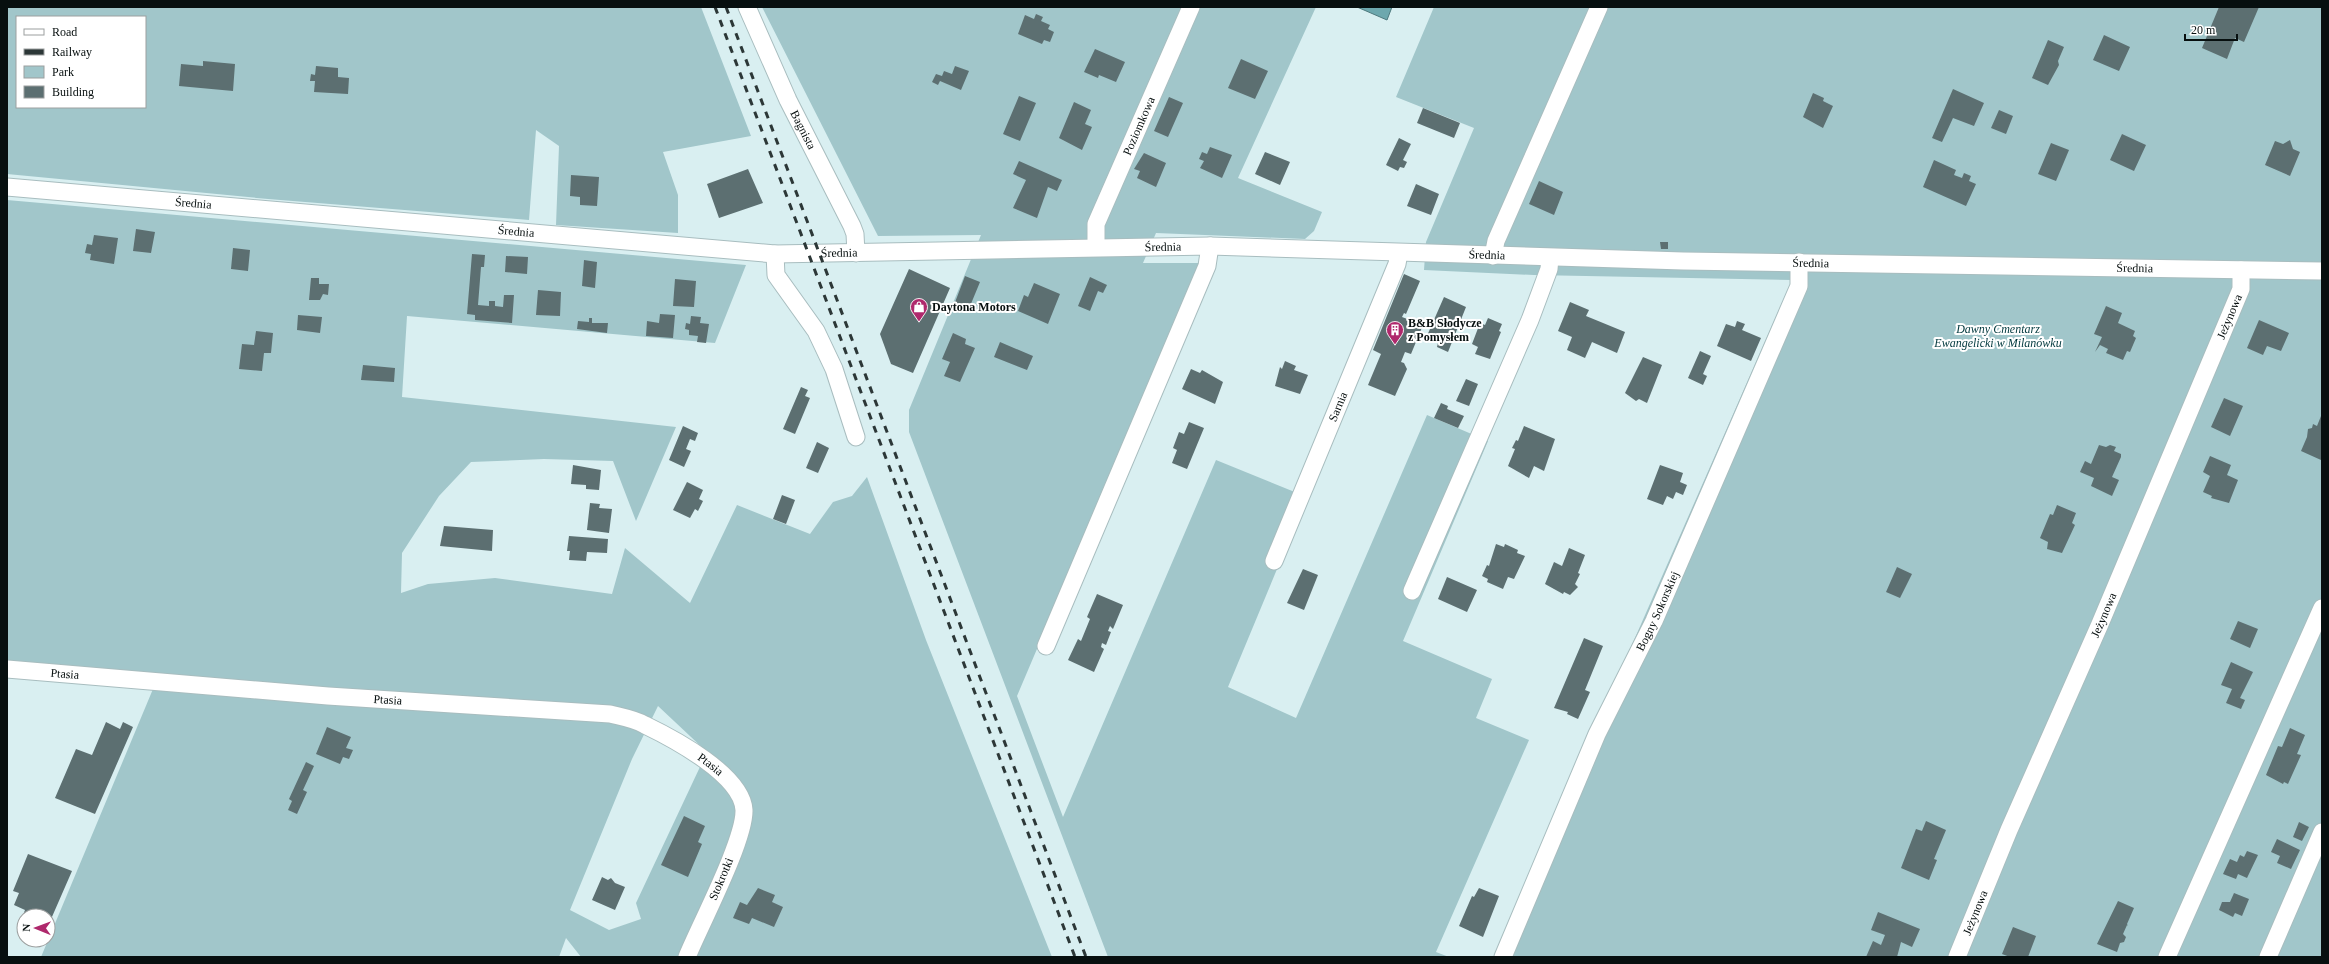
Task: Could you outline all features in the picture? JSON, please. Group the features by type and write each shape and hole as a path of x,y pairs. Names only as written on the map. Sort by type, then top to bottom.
{"street":[{"name":"Bagnista","path":"747,7 788,100 852,226 855,234 856,253"},
{"name":"Poziomkowa","path":"1096,246 1096,224 1191,7"},
{"path":"1493,256 1496,241 1599,7"},
{"name":"Średnia","path":"7,187 775,254 1096,246 1210,246 1550,258 2322,271"},
{"path":"1046,646 1207,266 1210,246"},
{"name":"Sarnia","path":"1274,561 1397,264 1398,252"},
{"path":"775,254 776,275 816,331 834,369 856,437"},
{"path":"1412,591 1530,320 1547,276 1550,258"},
{"name":"Bogny Sokorskiej","path":"1503,957 1597,734 1654,621 1799,286 1799,262"},
{"name":"Jeżynowa","path":"1957,957 2009,830 2100,624 2238,297 2241,289 2241,270"},
{"path":"2167,957 2322,608"},
{"name":"Ptasia","path":"7,669 328,696 610,714 644,724 685,748 731,781 741,798"},
{"name":"Stokrotki","path":"687,957 729,861 743,821 741,798"},
{"path":"2268,957 2322,832"}],"green space":[{"path":"7,7 701,7 751,136 663,152 678,195 678,233 556,225 559,146 536,130 529,220 268,199 7,174"},
{"path":"762,7 1316,7 1238,178 1322,212 1314,231 1305,239 1156,233 1143,263 1201,263 1017,696 1063,817 1216,460 1307,497 1228,687 1296,718 1427,415 1488,441 1403,641 1492,679 1476,718 1529,740 1436,952 1449,957 1108,957 909,432 909,410 981,235 878,236"},
{"name":"Dawny Cmentarz Ewangelicki w Milanówku","path":"1434,7 2322,7 2322,957 1495,957 1792,280 1534,275 1424,270 1426,242 1474,128 1396,97"},
{"path":"7,200 746,265 715,343 407,316 402,397 676,427 636,521 613,461 544,459 471,462 439,496 402,553 401,593 428,584 495,578 612,594 625,548 690,603 737,505 810,534 833,502 852,496 867,477 926,640 1052,957 581,957 566,938 559,957 41,957 45,948 56,948 56,921 153,689 7,663","holes":["658,706 707,752 636,903 641,919 609,930 570,910 632,759"]}],"shaded area":[{"path":"1357,7 1392,7 1387,20"}],"building":[{"path":"2219,7 2259,7 2244,42 2235,38 2227,59 2202,48"},
{"path":"1036,14 1043,17 1041,21 1050,25 1048,29 1054,32 1050,42 1044,40 1042,44 1018,34 1025,15 1034,19"},
{"path":"2104,35 2130,47 2119,71 2093,60"},
{"path":"2048,40 2064,47 2058,61 2059,65 2048,85 2032,78"},
{"path":"1095,49 1125,62 1116,82 1099,75 1098,78 1084,72"},
{"path":"1241,59 1268,71 1255,99 1228,88"},
{"path":"203,61 235,64 233,91 179,86 181,64 203,66"},
{"path":"316,66 338,68 338,77 349,78 348,94 314,92 315,81 310,81 311,74 315,75"},
{"path":"955,66 969,71 961,90 940,81 938,85 932,82 936,74 942,76 944,71 952,74"},
{"path":"1953,89 1984,103 1974,126 1953,118 1942,142 1932,138"},
{"path":"1813,93 1824,98 1823,101 1833,106 1823,128 1803,117"},
{"path":"1019,96 1036,103 1020,141 1003,134"},
{"path":"1169,97 1183,103 1168,137 1154,131"},
{"path":"1074,102 1091,110 1085,124 1092,127 1082,150 1059,138"},
{"path":"1423,108 1460,123 1454,138 1417,123"},
{"path":"1999,110 2013,116 2006,134 1991,128"},
{"path":"2122,134 2146,145 2134,171 2110,160"},
{"path":"1399,138 1411,144 1403,160 1407,162 1404,168 1400,167 1398,171 1386,165"},
{"path":"2290,140 2293,149 2300,152 2290,176 2265,165 2275,141 2283,144"},
{"path":"2051,143 2069,150 2056,181 2038,174"},
{"path":"1210,147 1232,155 1222,178 1200,168 1204,161 1199,159 1202,152 1207,154"},
{"path":"1265,152 1290,162 1280,185 1255,174"},
{"path":"1144,153 1166,163 1156,187 1137,178 1140,171 1134,169"},
{"path":"1934,160 1956,170 1954,175 1962,178 1964,173 1971,176 1969,181 1976,184 1966,206 1923,187"},
{"path":"1019,161 1062,180 1057,191 1048,187 1037,218 1013,208 1026,180 1013,174"},
{"path":"748,169 763,203 719,218 707,184"},
{"path":"571,175 599,177 597,206 580,205 580,197 570,196"},
{"path":"1539,181 1563,192 1554,215 1529,204"},
{"path":"1416,184 1439,194 1431,215 1407,206"},
{"path":"136,229 155,232 151,253 133,251"},
{"path":"94,235 118,238 114,264 90,260 91,254 85,253 87,244 92,245"},
{"path":"1660,242 1668,242 1668,249 1661,249"},
{"path":"233,248 250,250 248,271 231,269"},
{"path":"472,254 485,255 484,267 481,267 478,305 489,306 489,301 495,301 495,306 503,307 504,295 514,295 512,323 475,320 475,315 467,314"},
{"path":"506,256 528,257 527,274 505,272"},
{"path":"584,260 597,262 595,288 582,286"},
{"name":"Daytona Motors","path":"909,269 950,288 913,373 891,364 880,334"},
{"name":"B&B Słodycze z Pomysłem","path":"1404,274 1420,281 1406,314 1404,313 1402,317 1423,325 1411,354 1405,352 1401,362 1404,363 1407,369 1395,396 1368,385 1381,354 1373,350"},
{"path":"965,276 980,282 968,311 954,305"},
{"path":"1090,277 1107,285 1103,293 1098,291 1090,311 1078,306"},
{"path":"311,278 319,278 319,284 329,284 328,295 323,294 320,300 309,300"},
{"path":"675,279 696,281 694,307 673,306"},
{"path":"1034,283 1060,294 1048,324 1018,311 1024,295 1028,297"},
{"path":"538,290 561,292 560,316 536,315"},
{"path":"1444,297 1466,307 1448,352 1437,347 1438,343 1426,338"},
{"path":"1570,302 1589,310 1586,316 1625,332 1617,353 1592,342 1585,358 1567,350 1572,337 1558,331"},
{"path":"2106,306 2122,313 2118,323 2135,331 2133,336 2136,338 2130,352 2127,351 2123,360 2106,353 2108,349 2100,345 2095,352 2102,337 2094,334"},
{"path":"660,314 675,315 673,338 646,336 647,321 659,323"},
{"path":"298,315 322,317 320,333 297,330"},
{"path":"691,316 701,317 700,323 709,324 706,343 697,342 698,336 689,335 689,330 685,329 686,323 690,324"},
{"path":"589,318 592,318 592,323 608,323 607,333 577,329 578,321 589,322"},
{"path":"1488,318 1502,324 1499,331 1501,332 1490,359 1475,354 1478,347 1472,344 1480,323 1485,325"},
{"path":"2259,320 2289,333 2281,351 2267,346 2263,355 2247,348"},
{"path":"1737,321 1745,324 1742,330 1761,338 1751,361 1717,346 1726,324 1735,327"},
{"path":"256,331 273,333 271,353 264,353 262,371 239,369 242,344 254,345"},
{"path":"953,333 966,339 965,344 975,348 960,382 944,376 950,362 942,359"},
{"path":"1000,342 1033,356 1027,370 994,357"},
{"path":"1700,351 1711,356 1703,374 1707,376 1703,385 1688,378"},
{"path":"1643,357 1662,365 1647,403 1639,399 1636,401 1625,393"},
{"path":"1285,361 1296,366 1294,370 1308,375 1300,394 1275,386 1280,367 1282,369"},
{"path":"363,365 395,368 394,382 361,380"},
{"path":"1191,369 1200,373 1202,370 1223,382 1215,404 1182,389"},
{"path":"1466,379 1478,384 1469,406 1456,401"},
{"path":"801,387 808,390 805,396 810,398 795,434 783,429"},
{"path":"2224,398 2243,406 2230,436 2211,427"},
{"path":"1441,403 1448,406 1447,409 1464,416 1458,428 1434,418"},
{"path":"2321,416 2321,460 2301,451 2307,437 2308,429 2312,428 2313,424 2317,426"},
{"path":"1189,422 1204,428 1187,469 1172,463 1177,450 1173,448 1179,432 1184,434"},
{"path":"683,426 698,433 695,441 690,439 686,449 691,451 684,467 669,460"},
{"path":"1524,426 1555,439 1544,471 1534,466 1529,478 1508,466 1515,449 1512,448 1516,440 1518,441"},
{"path":"817,442 829,448 818,473 806,468"},
{"path":"2099,445 2106,447 2110,445 2116,447 2114,451 2121,454 2112,477 2119,480 2112,496 2091,486 2094,478 2080,472 2085,461 2091,464"},
{"path":"2210,456 2231,465 2227,475 2238,480 2229,503 2211,498 2212,496 2203,492 2210,476 2203,472"},
{"path":"573,465 601,470 599,490 586,489 586,485 571,484"},
{"path":"1660,465 1683,473 1680,482 1687,485 1683,495 1676,492 1673,499 1667,496 1663,505 1647,499"},
{"path":"687,482 703,490 699,499 703,501 698,511 695,509 690,518 673,510"},
{"path":"782,495 795,500 786,524 773,519"},
{"path":"590,503 600,504 599,508 612,509 609,533 587,530"},
{"path":"2057,505 2076,513 2072,523 2075,525 2062,553 2047,549 2048,542 2040,538 2050,514 2053,515"},
{"path":"444,526 493,530 492,551 440,546"},
{"path":"569,536 608,539 607,553 587,552 586,561 569,560 570,551 567,551"},
{"path":"1496,544 1504,547 1505,544 1518,550 1517,553 1525,556 1514,579 1508,577 1503,589 1487,582 1488,579 1482,576 1487,565 1489,566"},
{"path":"1569,548 1585,555 1578,573 1580,574 1575,584 1578,587 1570,595 1564,592 1563,594 1545,584 1554,562 1562,566"},
{"path":"1897,567 1912,574 1900,598 1886,592"},
{"path":"1303,569 1318,575 1304,610 1287,603"},
{"path":"1447,577 1477,590 1467,612 1438,599"},
{"path":"1097,594 1123,605 1113,629 1110,626 1108,631 1111,632 1106,645 1102,643 1101,647 1104,649 1094,672 1068,660 1078,639 1081,641 1090,619 1087,617"},
{"path":"2238,621 2258,629 2250,648 2230,639"},
{"path":"1584,638 1603,646 1585,690 1590,692 1578,719 1567,714 1568,712 1554,708"},
{"path":"2231,662 2253,672 2240,698 2245,700 2241,709 2226,703 2232,689 2221,685"},
{"path":"106,722 120,729 123,722 133,727 95,814 55,798 76,749 92,755"},
{"path":"327,727 351,737 346,748 353,750 349,759 343,757 340,764 316,754"},
{"path":"2290,728 2305,735 2297,754 2301,755 2288,784 2284,782 2283,784 2266,775 2278,746 2282,747"},
{"path":"306,762 314,766 303,790 307,792 297,814 288,810 292,801 289,799"},
{"path":"684,816 705,826 698,842 702,844 688,877 661,865"},
{"path":"1926,821 1946,830 1934,859 1937,860 1929,880 1901,868 1916,829 1922,831"},
{"path":"2299,822 2309,827 2302,841 2293,837"},
{"path":"2277,839 2300,850 2291,869 2277,863 2280,856 2271,852"},
{"path":"2247,851 2258,855 2247,878 2238,874 2236,879 2223,874 2230,859 2237,862 2240,855 2244,857"},
{"path":"28,854 72,871 56,908 21,908 14,905 19,893 13,891"},
{"path":"602,877 608,880 611,878 615,883 625,887 615,910 592,900"},
{"path":"758,888 775,895 772,902 783,907 774,927 752,918 749,924 733,918 740,902 747,905"},
{"path":"1479,888 1499,896 1483,937 1459,926 1472,896 1474,897"},
{"path":"2234,893 2249,899 2242,916 2235,913 2233,917 2219,910 2222,902 2230,902"},
{"path":"2118,901 2134,908 2127,924 2128,926 2127,925 2123,934 2126,937 2124,942 2120,943 2117,952 2097,944"},
{"path":"1878,912 1920,929 1912,947 1901,942 1897,957 1866,957 1873,941 1881,945 1885,935 1871,930"},
{"path":"2013,927 2036,936 2028,957 2010,957 2002,954"}],"railway":[{"path":"715,7 1075,957"},
{"path":"726,7 1086,957"}],"place":[{"name":"Daytona Motors","path":"919,322"},
{"name":"B&B Słodycze z Pomysłem","path":"1395,345"}]}
